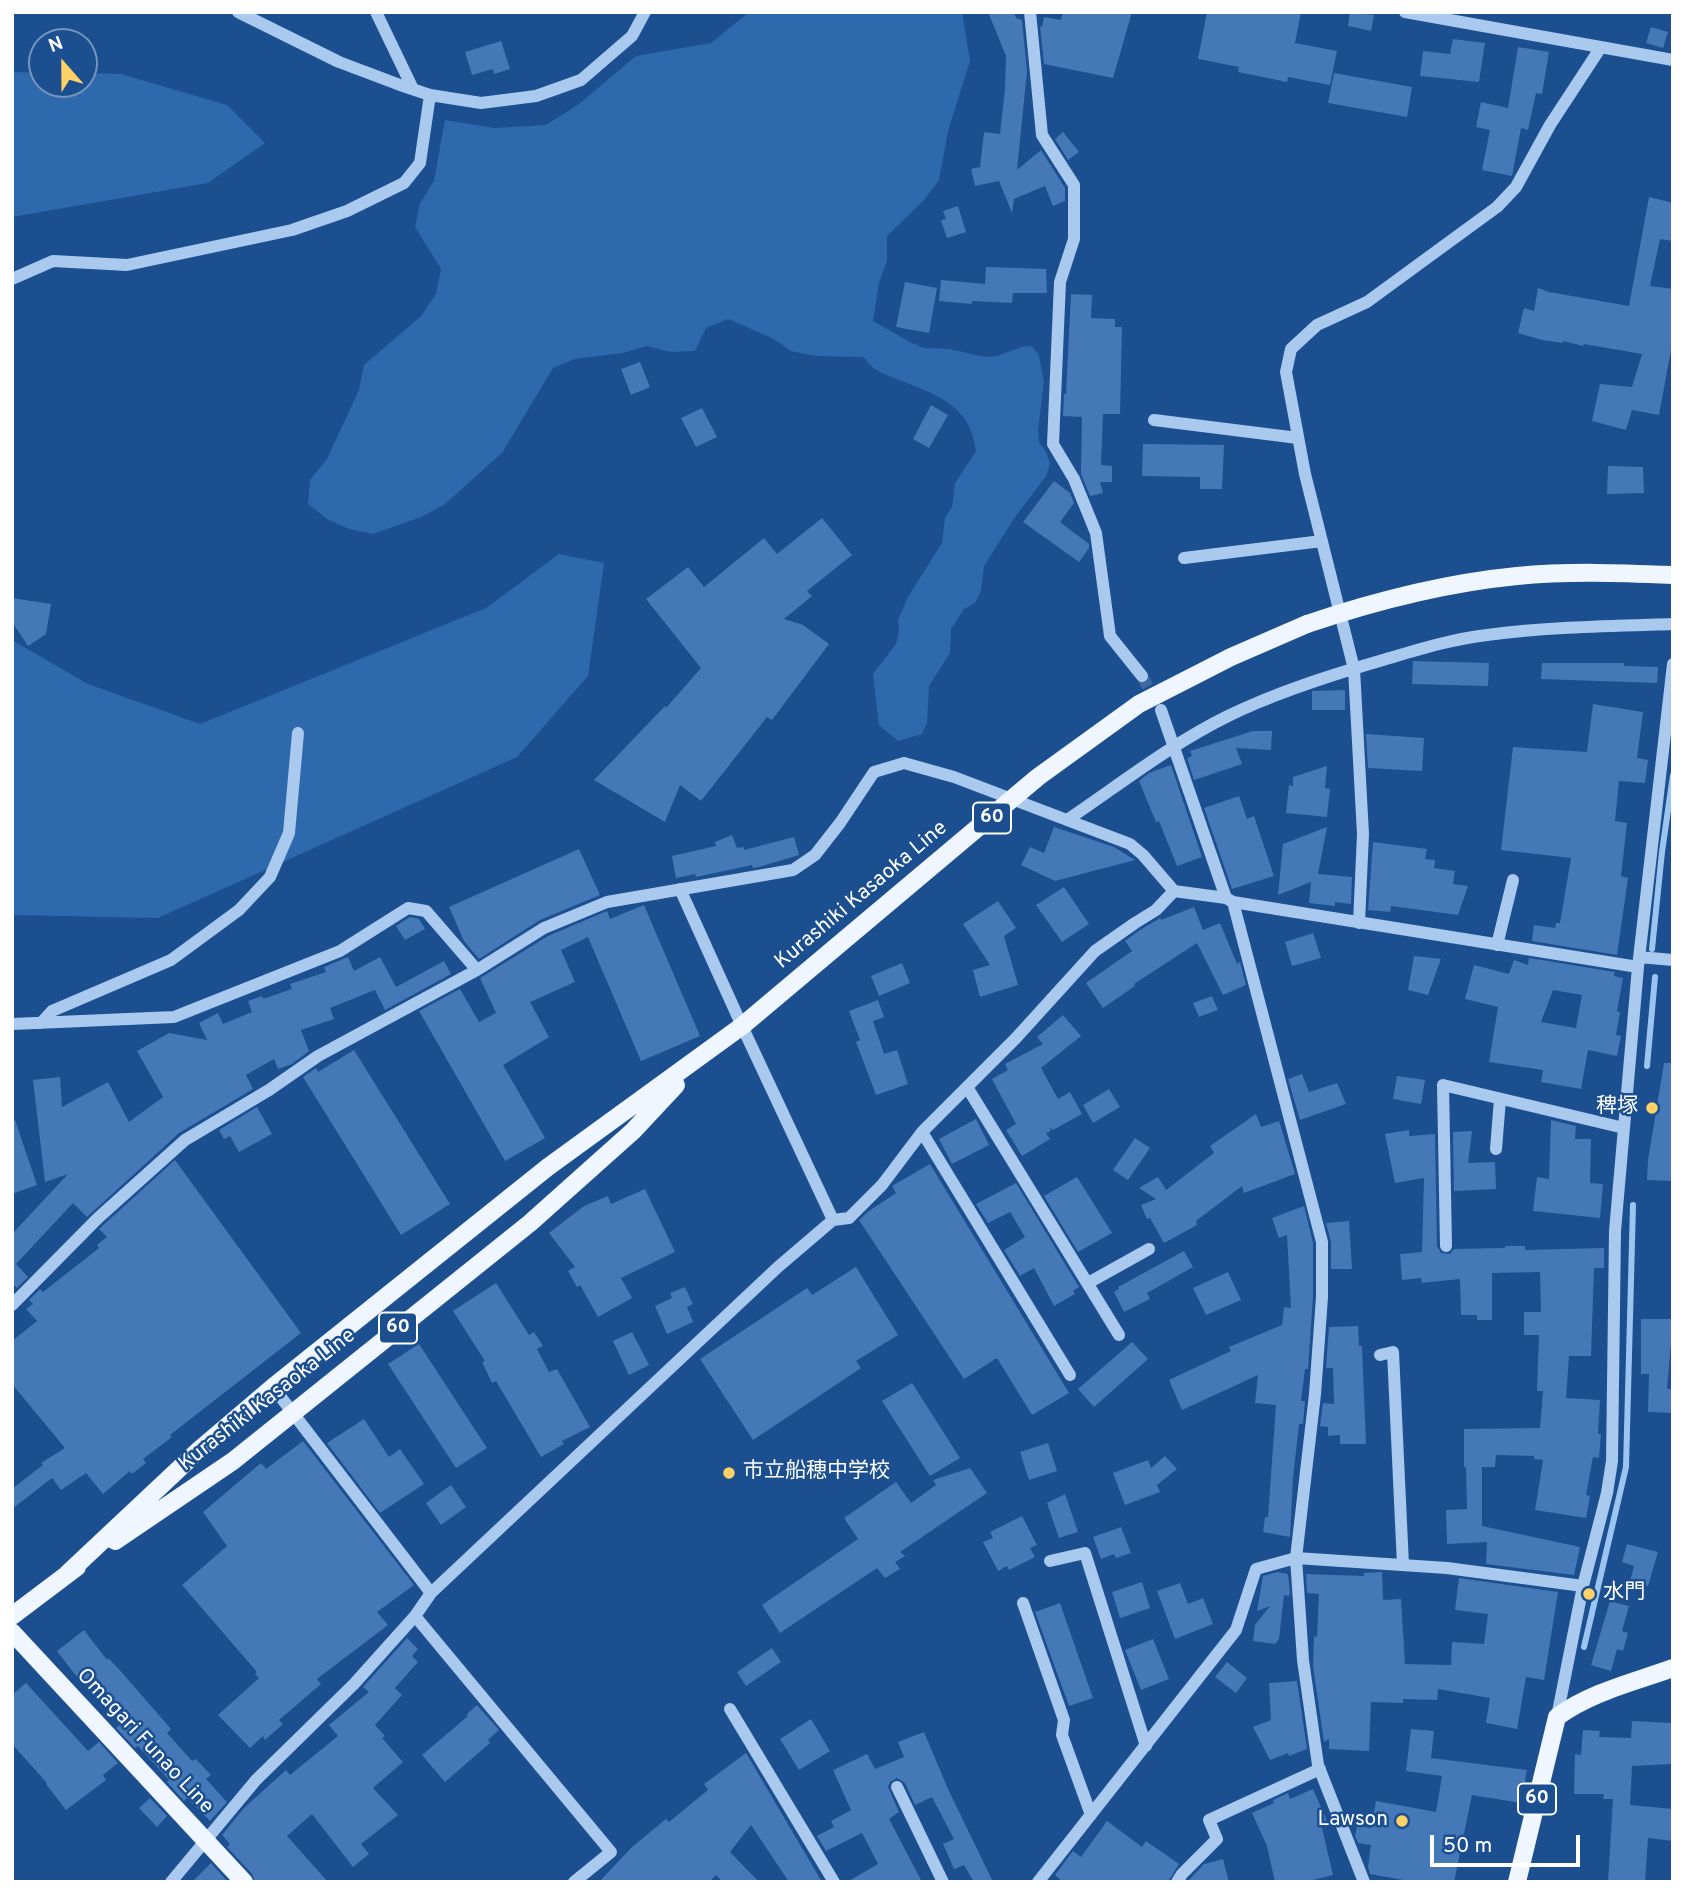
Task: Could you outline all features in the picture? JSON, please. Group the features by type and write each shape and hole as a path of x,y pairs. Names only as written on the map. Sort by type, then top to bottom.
{"main road":[{"name":"Kurashiki Kasaoka Line","path":"67,1574 199,1450 273,1387 548,1167 705,1055 1038,777 1139,704 1231,657 1307,624 1360,606 1428,589 1518,575 1673,575"},
{"name":"Kurashiki Kasaoka Line","path":"12,1616 67,1574 233,1461 530,1223 633,1131 705,1055"},
{"name":"Omagari Funao Line","path":"12,1632 244,1882"},
{"path":"1558,1717 1569,1708 1599,1694 1673,1668"},
{"name":"60","path":"1517,1882 1554,1724 1558,1717"}],"street":[{"path":"238,12 339,62 430,95 481,103 536,96 581,79 632,36 645,12"},
{"path":"376,12 413,89"},
{"path":"1030,12 1042,135 1074,185 1074,239 1060,282 1053,444 1074,479 1096,533 1110,636 1142,676"},
{"path":"1405,12 1673,60"},
{"path":"1359,923 1363,834 1354,668 1298,438 1286,372 1291,349 1317,325 1367,302 1497,207 1516,187 1562,105 1601,47"},
{"path":"12,279 53,261 127,265 292,230 346,211 404,183 420,163 430,95"},
{"path":"1154,420 1298,438"},
{"path":"1184,558 1322,541"},
{"path":"1067,820 1174,748 1228,716 1300,686 1354,668 1430,646 1485,635 1673,624"},
{"path":"1558,1717 1583,1586 1607,1493 1612,1461 1615,1231 1638,962 1673,664"},
{"path":"1161,710 1229,900 1322,1242 1322,1297 1315,1394 1296,1558 1303,1660 1320,1769 1364,1882"},
{"path":"41,1023 52,1011 171,960 239,910 270,877 289,833 298,733"},
{"path":"12,1305 98,1218 185,1140 269,1090 318,1056 477,970 544,928 607,902 793,870 815,855 840,824 874,772 904,763 954,777 1130,844 1174,891 1497,945 1638,962 1673,960"},
{"path":"1497,945 1513,880"},
{"path":"680,889 741,1026 833,1220"},
{"path":"171,1882 256,1780 354,1684 415,1616 431,1593 778,1268 833,1220 849,1218 882,1185 922,1132 1016,1038 1095,951 1156,910 1174,891"},
{"path":"12,1024 174,1017 340,951 408,908 426,911 477,970"},
{"path":"1446,1246 1443,1085 1624,1128"},
{"path":"967,1087 1119,1335"},
{"path":"1496,1149 1500,1099"},
{"path":"922,1132 1069,1376"},
{"path":"1088,1283 1149,1249"},
{"path":"1380,1355 1393,1352 1403,1565"},
{"path":"273,1387 431,1593"},
{"path":"1050,1561 1085,1553 1146,1746"},
{"path":"1038,1882 1236,1630 1256,1569 1296,1558 1447,1568 1583,1586"},
{"path":"1023,1603 1064,1720 1062,1735 1091,1815"},
{"path":"415,1616 611,1852 574,1882"},
{"path":"730,1709 834,1882"},
{"path":"1177,1882 1217,1839 1209,1820 1320,1769"},
{"path":"897,1787 943,1882"}],"shaded area":[{"path":"749,12 962,12 970,61 948,131 939,180 924,200 887,236 887,261 879,283 873,321 924,348 949,349 985,357 1032,346 1039,356 1044,382 1038,430 1039,442 1050,464 1046,476 1015,517 984,566 981,591 975,603 964,609 951,629 950,653 929,686 927,723 922,734 898,741 879,725 873,674 896,644 898,620 908,597 942,543 945,518 952,507 955,483 976,451 966,420 956,409 933,394 878,371 864,357 815,356 791,351 772,338 728,319 706,328 695,351 670,352 647,346 623,353 575,359 553,368 502,453 444,505 421,517 373,534 349,529 327,519 308,504 310,480 327,459 359,390 364,365 421,316 436,294 441,269 415,227 420,203 434,181 445,120 494,128 546,125 579,104 636,56 711,43"},
{"path":"12,72 28,73 28,98 98,98 98,73 121,74 227,105 265,143 208,183 12,217"},
{"path":"559,554 604,563 588,676 517,757 158,918 12,915 12,640 88,684 200,724 486,608"}],"building":[{"path":"988,12 1014,12 1016,18 1022,20 1027,71 1017,170 1041,150 1065,188 1065,201 1053,206 1045,186 1014,199 1012,213 999,181 975,186 971,169 980,167 984,132 1000,134 1005,89 1006,56"},
{"path":"1063,12 1132,12 1113,78 1044,64 1040,26 1042,27 1044,17 1061,20"},
{"path":"1207,12 1301,12 1295,43 1337,51 1330,85 1288,77 1287,82 1238,72 1239,67 1198,59"},
{"path":"1350,12 1374,15 1371,31 1348,26"},
{"path":"1651,27 1668,32 1663,48 1646,43"},
{"path":"1453,39 1485,43 1479,82 1420,76 1423,51 1450,54"},
{"path":"501,41 510,69 494,74 493,69 472,75 465,52"},
{"path":"1518,47 1549,52 1542,94 1536,93 1528,130 1521,128 1512,176 1482,170 1490,130 1476,127 1481,102 1508,108"},
{"path":"1334,73 1412,87 1407,117 1328,103"},
{"path":"1063,132 1079,152 1068,160 1055,139"},
{"path":"1649,197 1673,203 1673,241 1660,239 1650,286 1673,289 1673,339 1659,415 1632,410 1626,430 1592,421 1600,384 1632,387 1642,354 1542,340 1518,333 1524,308 1534,311 1538,288 1629,306"},
{"path":"958,206 966,232 947,238 941,220 946,219 943,211"},
{"path":"986,267 1046,269 1047,293 1013,293 1012,303 939,301 941,280 985,284"},
{"path":"905,282 937,288 929,333 896,327"},
{"path":"1071,294 1092,295 1091,318 1115,319 1115,327 1122,327 1120,414 1103,414 1101,465 1112,466 1112,482 1100,482 1103,493 1090,496 1081,474 1082,417 1063,416"},
{"path":"640,362 650,387 631,395 621,369"},
{"path":"931,405 948,415 929,448 913,439"},
{"path":"702,408 717,437 696,447 681,418"},
{"path":"1143,444 1224,445 1222,489 1200,489 1200,477 1142,476"},
{"path":"1608,466 1643,467 1644,493 1607,494"},
{"path":"1054,481 1070,493 1074,503 1060,522 1089,544 1079,562 1023,522"},
{"path":"822,518 852,555 807,591 812,596 784,619 803,625 829,644 772,720 767,717 701,801 680,785 665,822 594,780 665,706 666,708 701,668 646,599 688,567 704,587 764,538 777,554"},
{"path":"12,598 51,604 46,634 28,646 12,622"},
{"path":"1413,661 1489,663 1488,686 1412,684"},
{"path":"1542,663 1624,663 1624,666 1658,667 1657,683 1541,679"},
{"path":"1345,690 1345,710 1312,710 1312,691"},
{"path":"1593,704 1643,712 1637,758 1648,760 1645,783 1619,781 1615,821 1627,823 1621,876 1628,878 1617,955 1532,941 1534,925 1555,928 1556,923 1560,923 1571,858 1501,850 1513,747 1587,752"},
{"path":"1253,731 1272,731 1271,750 1236,748 1242,764 1194,780 1187,758 1192,756 1190,751"},
{"path":"1366,734 1424,738 1422,771 1368,768"},
{"path":"1171,765 1202,857 1177,866 1139,781 1149,773"},
{"path":"1327,766 1325,788 1330,789 1327,817 1286,813 1289,785 1293,786 1293,777"},
{"path":"1239,796 1247,819 1254,816 1274,876 1232,889 1204,808"},
{"path":"1054,827 1114,847 1135,860 1055,881 1021,865 1030,847 1044,853"},
{"path":"1327,827 1318,874 1352,877 1351,904 1335,902 1335,906 1309,903 1311,882 1278,895 1283,844"},
{"path":"732,835 737,848 744,847 744,850 794,837 799,855 759,867 753,868 752,865 696,877 695,874 676,878 672,856 716,846 715,842"},
{"path":"1373,842 1427,849 1425,859 1435,860 1434,868 1455,871 1453,884 1468,886 1458,915 1391,906 1390,912 1368,910"},
{"path":"579,849 600,895 540,920 479,959 464,941 449,907"},
{"path":"1064,887 1089,924 1062,942 1036,905"},
{"path":"998,901 1016,928 1004,936 1018,985 980,997 973,970 990,965 963,924"},
{"path":"644,905 700,1036 641,1061 588,937 561,950 575,982 530,1002 549,1037 503,1065 545,1138 505,1161 419,1011 460,989 479,1022 496,1013 480,978 548,936 607,911 610,919"},
{"path":"1194,907 1203,930 1220,923 1237,964 1240,962 1246,985 1223,995 1197,943 1134,984 1135,986 1103,1008 1086,983 1132,951 1125,941 1140,930 1160,918 1161,920"},
{"path":"410,917 419,919 425,929 405,940 396,926"},
{"path":"1313,933 1321,958 1292,966 1285,942"},
{"path":"1414,956 1441,959 1428,995 1408,990"},
{"path":"348,957 354,971 380,957 396,987 444,961 451,974 385,1010 375,990 330,1008 334,1019 301,1030 309,1051 292,1064 278,1069 274,1059 246,1075 253,1089 179,1133 87,1217 73,1203 16,1264 28,1277 17,1288 12,1283 12,1234 68,1174 45,1182 33,1080 60,1077 62,1107 108,1082 129,1122 163,1097 137,1051 169,1033 207,1040 199,1023 218,1013 223,1024 252,1012 248,1001 292,989 290,984 326,972 324,967"},
{"path":"1529,958 1615,972 1614,976 1623,978 1617,1011 1620,1012 1616,1035 1621,1036 1617,1056 1588,1050 1581,1089 1541,1082 1543,1070 1489,1062 1498,1007 1465,999 1474,965 1509,974 1514,960 1528,965","holes":["1553,990 1582,995 1576,1028 1541,1022"]},
{"path":"902,963 910,983 879,996 871,976"},
{"path":"1212,996 1218,1010 1199,1017 1193,1003"},
{"path":"878,1000 884,1017 873,1021 884,1054 897,1050 908,1084 876,1095 856,1042 860,1040 849,1011"},
{"path":"1063,1015 1081,1036 1041,1068 1058,1099 1070,1092 1082,1114 1053,1130 1049,1127 1051,1131 1046,1133 1050,1139 1022,1156 1006,1130 1016,1124 992,1079 1008,1070 1005,1064 1043,1044 1037,1037"},
{"path":"354,1050 450,1204 401,1235 303,1077 316,1068 318,1072"},
{"path":"1664,1063 1673,1063 1673,1181 1647,1180"},
{"path":"1302,1074 1309,1092 1337,1083 1346,1104 1300,1120 1288,1079"},
{"path":"1397,1076 1425,1080 1421,1104 1393,1099"},
{"path":"1109,1089 1120,1107 1093,1123 1083,1105"},
{"path":"257,1107 272,1134 239,1152 230,1136 224,1139 219,1130"},
{"path":"1256,1114 1261,1127 1279,1121 1295,1174 1244,1193 1242,1186 1196,1221 1197,1225 1164,1243 1150,1218 1147,1219 1141,1205 1156,1199 1139,1188 1158,1177 1166,1190 1214,1153 1210,1146"},
{"path":"976,1119 989,1145 952,1164 939,1139"},
{"path":"15,1120 37,1185 12,1194 12,1121"},
{"path":"1551,1120 1576,1126 1575,1139 1591,1139 1590,1183 1603,1184 1600,1218 1533,1211 1537,1177 1549,1179"},
{"path":"1409,1130 1409,1136 1435,1134 1437,1246 1441,1253 1450,1254 1454,1249 1505,1246 1525,1246 1525,1250 1604,1248 1604,1268 1594,1268 1591,1356 1569,1356 1566,1398 1600,1400 1599,1458 1593,1457 1586,1495 1590,1496 1586,1518 1535,1510 1543,1460 1534,1459 1534,1456 1496,1455 1495,1467 1482,1467 1482,1526 1580,1547 1574,1575 1486,1564 1487,1542 1447,1544 1446,1510 1467,1509 1464,1429 1540,1428 1543,1391 1537,1391 1539,1335 1524,1335 1524,1312 1541,1312 1540,1272 1492,1273 1492,1320 1477,1320 1477,1315 1461,1315 1460,1279 1422,1283 1421,1278 1402,1280 1400,1254 1422,1252 1424,1178 1395,1183 1385,1134"},
{"path":"1472,1131 1468,1163 1495,1162 1496,1189 1454,1191 1453,1132"},
{"path":"1135,1138 1150,1148 1128,1180 1113,1170"},
{"path":"175,1160 301,1333 170,1435 172,1437 143,1459 146,1463 132,1474 130,1471 103,1494 86,1473 61,1490 52,1478 12,1509 12,1489 43,1465 41,1463 65,1448 12,1384 12,1341 37,1321 26,1309 33,1304 29,1300 40,1289 43,1292 99,1248 97,1245 107,1237 99,1229"},
{"path":"930,1164 1069,1393 1032,1415 997,1358 964,1379 859,1220 896,1193 892,1186"},
{"path":"1077,1177 1112,1233 1078,1252 1044,1196"},
{"path":"1016,1183 1079,1287 1073,1291 1075,1294 1054,1306 1034,1268 1020,1276 1004,1250 1025,1237 1010,1212 988,1223 976,1204"},
{"path":"645,1189 675,1252 621,1278 632,1298 598,1317 580,1285 577,1287 568,1271 575,1267 549,1233 584,1206 608,1196 611,1204"},
{"path":"1304,1206 1313,1243 1313,1297 1308,1369 1305,1369 1301,1401 1305,1401 1303,1424 1299,1424 1293,1478 1290,1537 1263,1532 1265,1517 1268,1517 1276,1405 1255,1403 1258,1375 1182,1410 1169,1380 1231,1351 1229,1347 1282,1325 1284,1307 1291,1308 1287,1235 1279,1238 1272,1218"},
{"path":"1349,1221 1352,1269 1331,1269 1331,1242 1326,1223"},
{"path":"1184,1251 1193,1267 1147,1293 1150,1299 1124,1312 1114,1292 1118,1287"},
{"path":"856,1267 898,1335 856,1361 861,1368 753,1440 700,1359 807,1288 812,1295"},
{"path":"1228,1272 1241,1300 1206,1315 1193,1288"},
{"path":"496,1283 529,1335 534,1332 543,1346 537,1349 549,1372 557,1369 590,1427 562,1441 564,1444 541,1457 496,1381 492,1383 482,1362 485,1361 453,1311"},
{"path":"685,1287 693,1304 687,1307 693,1322 667,1334 655,1306 672,1298 670,1293"},
{"path":"1641,1319 1673,1319 1667,1389 1673,1389 1673,1413 1648,1412 1649,1374 1641,1374"},
{"path":"1358,1326 1359,1346 1362,1346 1366,1444 1340,1444 1340,1435 1328,1436 1328,1427 1320,1426 1323,1403 1334,1404 1333,1368 1326,1368 1329,1327"},
{"path":"632,1332 649,1365 629,1375 613,1341"},
{"path":"1132,1342 1148,1359 1094,1407 1078,1389"},
{"path":"419,1344 487,1448 456,1468 388,1364"},
{"path":"912,1383 960,1458 930,1476 882,1401"},
{"path":"364,1419 389,1457 400,1449 424,1484 380,1513 327,1443"},
{"path":"303,1441 414,1585 377,1612 388,1625 317,1679 321,1684 279,1720 283,1724 265,1740 263,1736 250,1748 218,1715 259,1678 255,1674 257,1672 182,1585 227,1546 203,1512 261,1463 266,1469"},
{"path":"1048,1443 1057,1471 1029,1480 1020,1452"},
{"path":"1165,1456 1177,1469 1157,1485 1160,1492 1125,1505 1113,1473 1148,1460 1151,1468"},
{"path":"970,1468 987,1493 900,1552 905,1556 895,1562 900,1569 885,1578 877,1568 780,1633 762,1605 858,1539 844,1518 896,1482 911,1503 936,1485 933,1480"},
{"path":"451,1485 466,1507 441,1525 426,1503"},
{"path":"1065,1494 1078,1532 1059,1538 1047,1503"},
{"path":"1022,1516 1037,1545 1030,1548 1035,1557 1009,1570 1007,1566 998,1571 983,1542 993,1538 990,1532"},
{"path":"1121,1527 1131,1553 1116,1558 1114,1554 1101,1559 1093,1537"},
{"path":"1627,1544 1658,1552 1648,1586 1630,1581 1634,1566 1622,1562"},
{"path":"1277,1572 1288,1574 1290,1593 1289,1596 1284,1595 1279,1639 1275,1644 1253,1641 1255,1625 1270,1606 1257,1611 1263,1576"},
{"path":"1382,1572 1383,1600 1401,1599 1405,1664 1451,1665 1452,1642 1484,1644 1488,1614 1455,1610 1459,1578 1558,1592 1544,1680 1526,1677 1517,1729 1486,1723 1490,1698 1438,1689 1437,1700 1371,1702 1369,1751 1329,1749 1329,1739 1324,1742 1313,1666 1319,1594 1307,1593 1306,1574 1364,1576 1364,1573"},
{"path":"1142,1582 1150,1608 1120,1618 1112,1592"},
{"path":"1180,1583 1188,1604 1203,1598 1213,1624 1175,1639 1157,1591"},
{"path":"1610,1601 1629,1606 1622,1631 1628,1633 1623,1651 1617,1649 1611,1671 1591,1665"},
{"path":"1060,1603 1093,1698 1069,1706 1035,1612"},
{"path":"84,1630 107,1660 108,1658 117,1667 171,1729 167,1733 192,1761 196,1759 211,1775 206,1779 227,1802 210,1821 187,1798 184,1801 138,1746 135,1748 116,1728 121,1724 57,1651"},
{"path":"407,1638 418,1649 412,1656 418,1662 395,1688 402,1695 375,1725 385,1736 382,1738 403,1762 373,1788 398,1815 361,1844 369,1854 353,1867 312,1814 287,1836 328,1882 255,1882 252,1874 227,1847 230,1844 222,1835 244,1808 286,1770 290,1775 338,1736 329,1725 369,1692 363,1687"},
{"path":"1153,1639 1169,1679 1141,1690 1125,1650"},
{"path":"772,1648 781,1662 746,1686 737,1672"},
{"path":"1227,1662 1247,1678 1236,1693 1215,1677"},
{"path":"1297,1681 1307,1749 1270,1760 1253,1727 1271,1720 1269,1683"},
{"path":"26,1683 88,1751 99,1742 118,1763 103,1775 106,1780 66,1810 47,1783 12,1744 12,1695"},
{"path":"477,1705 499,1730 488,1740 490,1743 445,1782 422,1755"},
{"path":"811,1719 830,1751 799,1770 780,1739"},
{"path":"1632,1721 1673,1723 1673,1764 1632,1766 1630,1805 1673,1809 1673,1841 1648,1838 1645,1882 1608,1882 1613,1799 1603,1799 1604,1794 1574,1794 1575,1754 1581,1755 1583,1730 1600,1731 1599,1737 1631,1738"},
{"path":"1411,1729 1434,1731 1431,1758 1527,1770 1521,1803 1472,1795 1454,1882 1415,1882 1370,1874 1368,1867 1371,1845 1358,1843 1355,1836 1357,1826 1371,1828 1376,1801 1436,1812 1442,1776 1406,1771"},
{"path":"924,1732 993,1882 974,1882 964,1865 954,1869 943,1844 954,1839 932,1797 915,1805 905,1783 897,1778 890,1782 888,1787 899,1812 889,1819 922,1882 847,1882 878,1864 862,1833 826,1851 817,1836 834,1827 831,1821 851,1810 833,1770 867,1754 875,1769 904,1757 898,1742"},
{"path":"746,1753 822,1882 789,1882 751,1825 730,1852 759,1882 723,1882 716,1875 709,1882 599,1882 632,1847 666,1819 669,1822 708,1790 704,1784"},
{"path":"1313,1789 1327,1821 1321,1824 1333,1875 1305,1882 1275,1882 1267,1846 1252,1813 1288,1793 1290,1799"},
{"path":"150,1798 167,1816 157,1827 139,1808"},
{"path":"1107,1821 1142,1847 1146,1841 1179,1864 1168,1882 1063,1882 1055,1875 1073,1851 1081,1857"},
{"path":"1223,1859 1229,1882 1187,1882 1204,1864"},
{"path":"211,1863 228,1882 192,1882"}],"waterway":[{"path":"1652,949 1673,775"},
{"path":"1647,1066 1655,977"},
{"path":"1584,1647 1626,1467 1633,1205"}],"tunnel":[{"path":"1142,676 1157,703"}],"place":[{"name":"稗塚","path":"1652,1108"},
{"name":"市立船穂中学校","path":"729,1473"},
{"name":"水門","path":"1589,1594"},
{"name":"Lawson","path":"1402,1821"}]}
